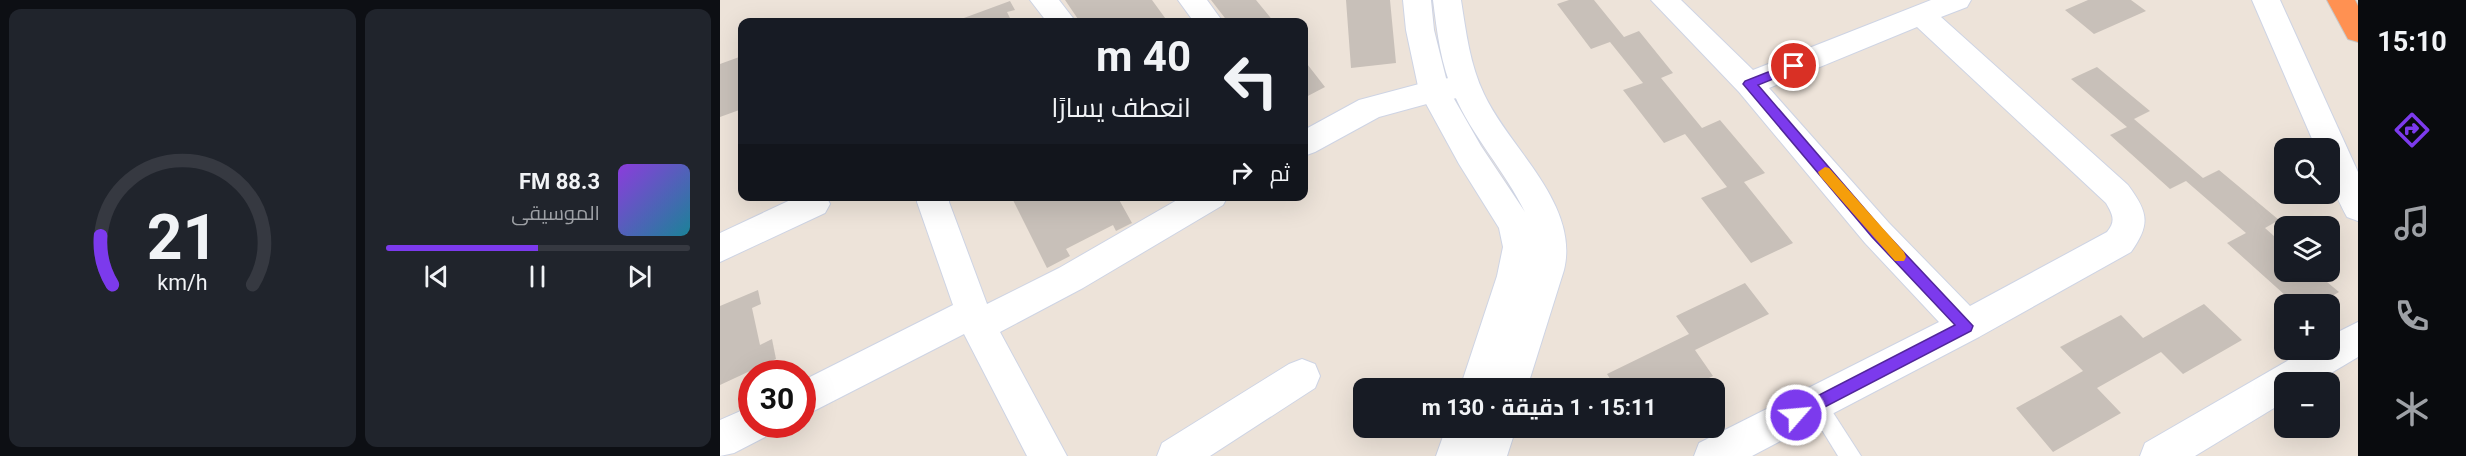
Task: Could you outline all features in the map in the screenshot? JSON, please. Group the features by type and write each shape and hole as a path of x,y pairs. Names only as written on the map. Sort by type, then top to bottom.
{"highway":[{"path":"2341,0 2358,32"}],"street":[{"path":"1044,0 1059,18"},
{"path":"1192,0 1206,18"},
{"path":"1417,0 1420,30 1434,90 1470,155 1515,225 1520,248 1515,276 1481,378"},
{"path":"1447,0 1454,43 1465,87 1493,138 1524,180 1548,236 1550,253 1544,277 1512,378"},
{"path":"1665,0 1749,84 1877,233 1966,326"},
{"path":"1749,84 1957,0"},
{"path":"2266,0 2358,208"},
{"path":"1713,456 1966,326 2119,242 2130,228 2131,212 2117,194 1920,15"},
{"path":"1308,142 1370,108 1434,90 1465,87"},
{"path":"933,201 975,319 1048,456"},
{"path":"816,393 975,319 1071,278 1175,206 1194,201"},
{"path":"720,248 814,204"},
{"path":"2159,456 2358,338"},
{"path":"1176,456 1302,376"},
{"path":"720,440 738,431"},
{"path":"1455,456 1461,438"},
{"path":"1488,456 1494,438"}],"lane":[{"path":"1816,404 1850,456"}],"building":[{"path":"1065,0 1152,0 1165,18 1077,18"},
{"path":"1211,0 1256,0 1271,18 1225,18"},
{"path":"1346,0 1390,0 1396,63 1351,68"},
{"path":"1569,0 1594,0 1624,37 1639,31 1673,73 1661,78 1702,128 1720,120 1765,173 1744,182 1793,243 1751,263 1701,198 1727,187 1685,134 1664,143 1623,90 1643,83 1610,42 1591,49 1557,4"},
{"path":"2088,0 2131,0 2146,11 2094,34 2065,10"},
{"path":"1010,1 1015,10 1007,12 1010,18 964,18"},
{"path":"738,57 738,110 720,117 720,64"},
{"path":"1308,65 1325,87 1308,96"},
{"path":"2097,67 2150,111 2134,119 2203,178 2219,170 2274,216 2274,223 2265,228 2274,236 2274,282 2327,282 2339,292 2336,294 2284,294 2227,243 2246,233 2186,181 2170,189 2110,135 2127,127 2071,79"},
{"path":"1014,201 1120,201 1132,223 1116,231 1113,225 1066,249 1070,256 1047,268"},
{"path":"1745,283 1769,314 1695,350 1713,376 1709,378 1610,378 1607,374 1689,334 1676,316"},
{"path":"758,290 761,304 752,308 760,345 772,339 776,359 738,360 738,377 720,385 720,306"},
{"path":"2204,304 2242,340 2183,374 2161,352 2097,388 2121,413 2053,452 2016,408 2083,371 2060,347 2121,315 2143,338"}],"slow traffic":[{"path":"1825,172 1899,257"}],"route":[{"path":"1794,66 1749,84 1877,233 1966,326 1796,415"}]}
